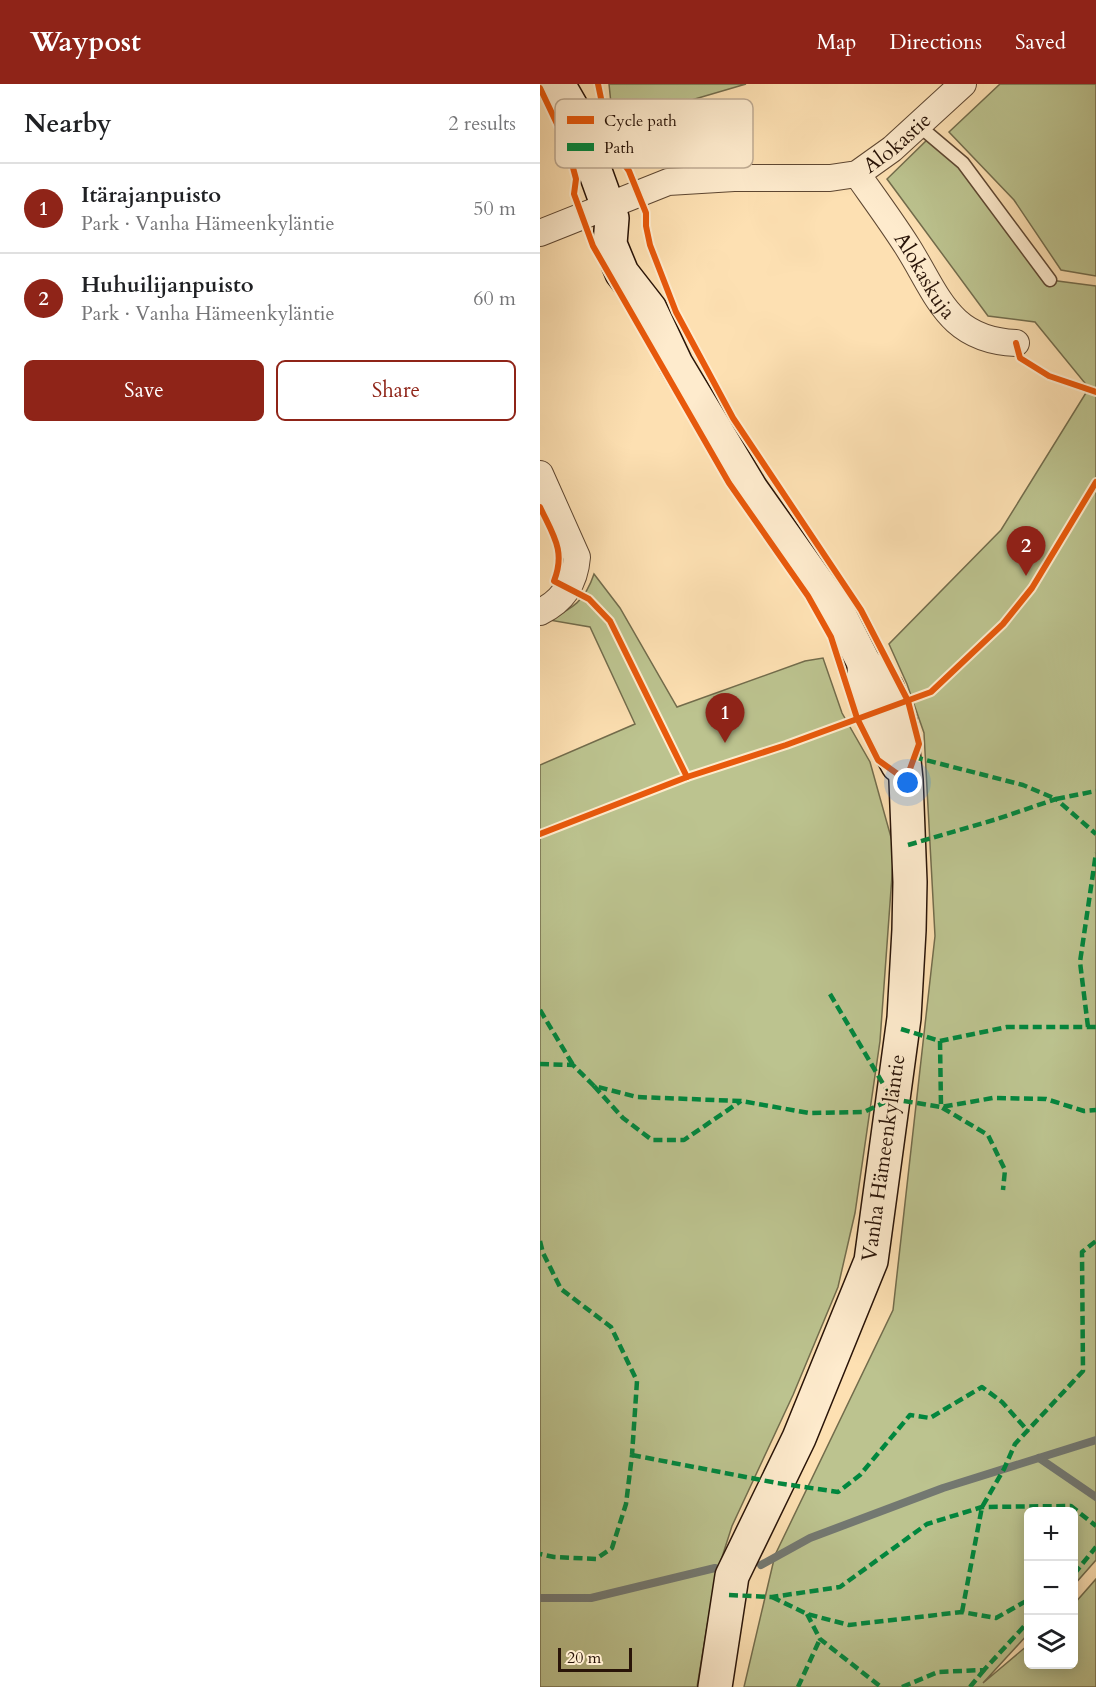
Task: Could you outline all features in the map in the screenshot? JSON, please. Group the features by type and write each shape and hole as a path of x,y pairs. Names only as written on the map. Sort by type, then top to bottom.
{"street":[{"name":"Alokastie","path":"540,233 610,212 668,182 734,178 830,178 857,174 891,149 963,84"},
{"name":"Vanha Hämeenkyläntie","path":"594,168 610,212 630,236 637,250 643,267 650,309 676,364 751,489 838,612 864,663 887,688 900,722 906,780 910,882 904,1018 871,1261 799,1438 732,1576 715,1687"},
{"name":"Alokaskuja","path":"857,174 907,246 948,314 972,333 995,342 1016,343"},
{"path":"540,474 577,557 569,588 558,601 540,612"}],"lane":[{"path":"918,125 963,163 1050,280"}],"green space":[{"path":"609,84 746,84 695,99 611,99"},
{"path":"1000,84 1096,84 1096,276 1061,270 1014,200 949,132"},
{"path":"928,139 963,163 1050,280 1096,286 1096,1560 1078,1580 1078,1507 1024,1507 1024,1638 983,1683 1024,1648 1024,1669 1078,1669 1078,1599 1096,1579 1096,1687 744,1687 775,1555 893,1310 935,936 924,733 907,684 889,644 1001,530 1089,388 1035,322 988,316 887,179"},
{"path":"594,574 620,608 677,707 805,661 823,658 842,713 870,762 894,848 880,1041 855,1213 838,1287 793,1395 732,1526 715,1579 697,1687 540,1687 540,765 635,724 590,627 549,620 577,603 587,591"}],"waterway":[{"path":"761,1565 810,1538 943,1488 1096,1440"},
{"path":"1039,1458 1096,1497"},
{"path":"540,1598 591,1598 715,1568"}],"marked path":[{"path":"914,757 1023,785 1056,799 1096,791"},
{"path":"908,845 1056,799 1096,834"},
{"path":"1088,1027 1080,962 1096,853"},
{"path":"830,994 892,1099"},
{"path":"540,1010 573,1065"},
{"path":"901,1029 940,1041 1007,1027 1096,1027"},
{"path":"940,1041 941,1107 988,1135 1005,1170 1003,1190"},
{"path":"540,1064 573,1065 594,1086 637,1097 741,1101 809,1113 864,1112 892,1099 941,1107 993,1098 1046,1099 1084,1111 1096,1110"},
{"path":"594,1086 623,1118 652,1140 684,1140 741,1101"},
{"path":"540,1241 543,1253 561,1289 611,1327 637,1381 626,1504 612,1548 596,1559 540,1554"},
{"path":"962,1612 982,1507 1004,1469 1015,1444 1083,1371 1082,1252 1096,1241"},
{"path":"632,1455 777,1483 838,1492 860,1475 910,1415 930,1418 982,1387 1002,1402 1028,1431"},
{"path":"729,1595 772,1597 840,1587 927,1524 982,1507 1071,1506 1096,1526"},
{"path":"1078,1569 1096,1547"},
{"path":"772,1597 807,1614 849,1625 962,1612 996,1618 1024,1602"},
{"path":"807,1614 820,1639 881,1687"},
{"path":"902,1687 938,1672 984,1670 1024,1626"},
{"path":"798,1687 820,1639"},
{"path":"970,1687 984,1670"}],"cycle path":[{"path":"598,84 601,99"},
{"path":"540,88 555,120"},
{"path":"573,168 576,179 574,194 593,246 729,483 808,596 831,637 857,718 878,760 906,780 919,744 908,701 861,610 733,418 676,312 650,245 646,213 627,168"},
{"path":"1016,343 1020,358 1049,376 1096,392"},
{"path":"540,834 687,777 786,745 931,692 1003,624 1032,588 1096,482"},
{"path":"540,507 558,552 559,561 554,581 589,599 610,621 687,777"}],"place":[{"name":"Huhuilijanpuisto","path":"1026,576"},
{"name":"Itärajanpuisto","path":"725,743"}]}
